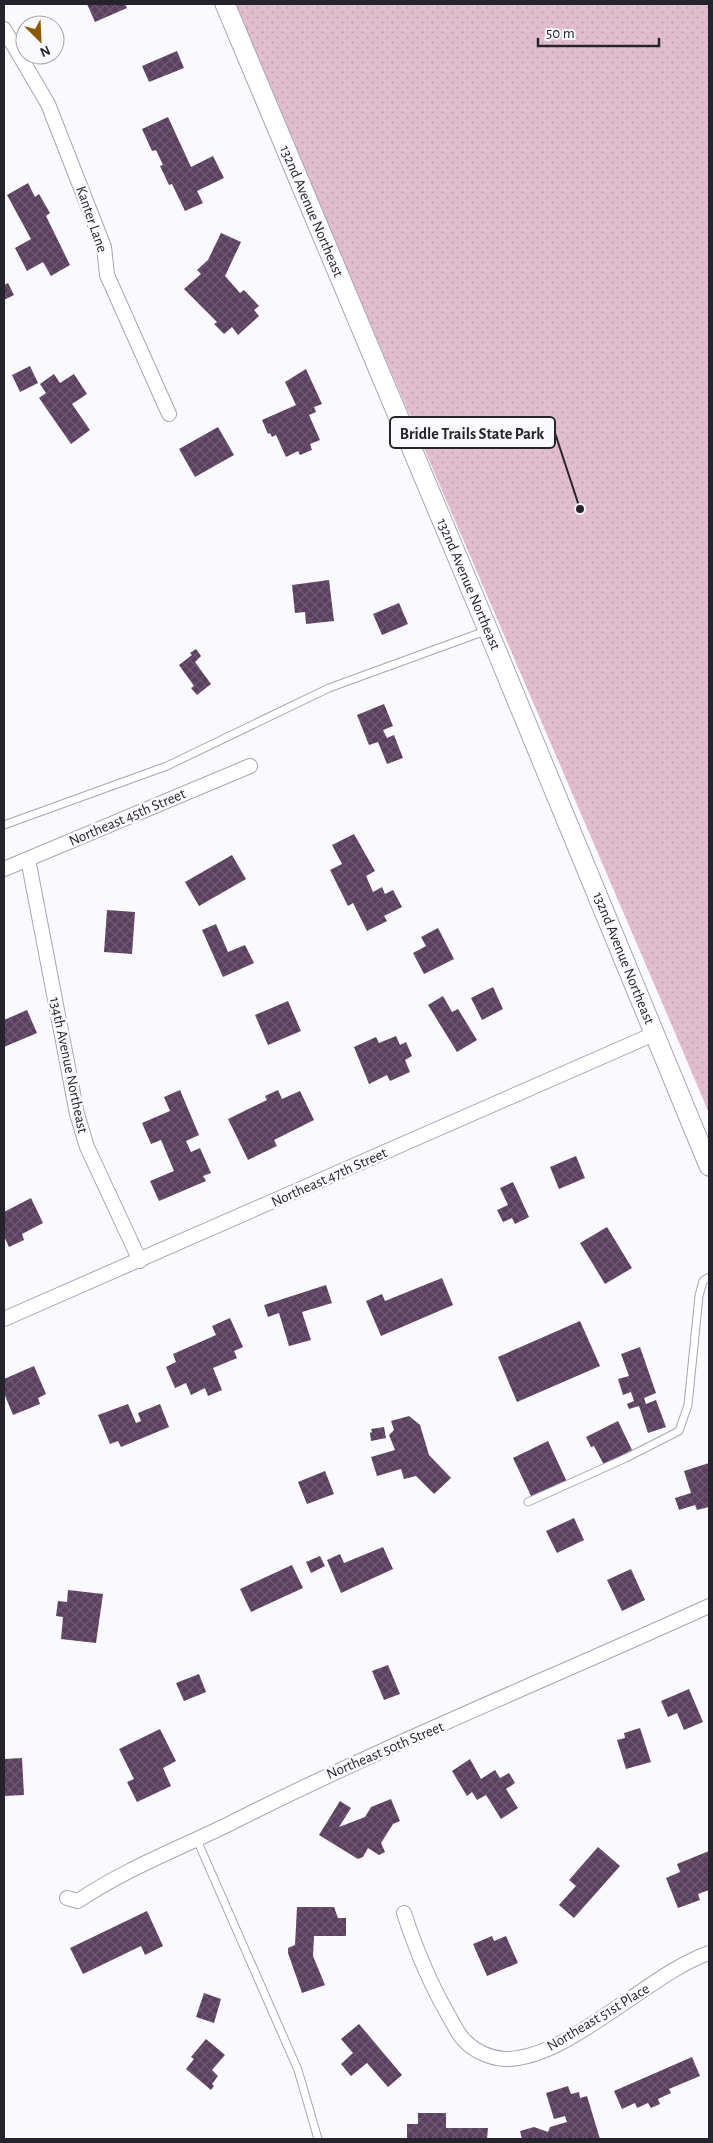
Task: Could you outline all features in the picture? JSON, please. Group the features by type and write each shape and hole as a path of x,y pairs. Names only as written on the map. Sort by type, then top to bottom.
{"street":[{"name":"132nd Avenue Northeast","path":"225,4 488,630 709,1166"},
{"name":"Kanter Lane","path":"4,29 48,104 104,247 107,275 169,414"},
{"name":"Northeast 45th Street","path":"4,869 250,766"},
{"name":"134th Avenue Northeast","path":"28,859 76,1114 87,1147 140,1261"},
{"name":"Northeast 47th Street","path":"4,1319 654,1034"},
{"name":"Northeast 50th Street","path":"67,1898 78,1901 110,1880 197,1840 328,1775 384,1752 709,1606"},
{"name":"Northeast 51st Place","path":"404,1913 418,1956 442,2004 463,2040 480,2053 504,2059 530,2055 560,2043 695,1958 709,1953"}],"lane":[{"path":"4,825 167,766 329,688 488,630"},
{"path":"528,1502 626,1458 679,1430 688,1405 699,1296 704,1281 709,1276"},
{"path":"197,1840 298,2070 318,2139"}],"shaded area":[{"path":"233,4 709,4 709,1113 667,1014"}],"building":[{"path":"87,4 125,4 127,8 95,22"},
{"path":"177,51 184,68 149,82 142,66"},
{"path":"168,117 191,167 213,156 224,178 197,191 203,203 185,211 172,184 169,185 160,166 163,165 156,150 152,151 142,129"},
{"path":"28,183 35,197 39,194 50,213 46,216 70,265 51,276 43,262 27,271 15,248 31,239 7,195"},
{"path":"221,233 241,242 225,276 240,293 244,290 259,306 254,310 259,316 238,335 232,327 224,334 214,324 217,322 184,289 201,274 197,270 208,260"},
{"path":"8,283 14,295 4,300 4,285"},
{"path":"30,366 38,383 20,392 12,375"},
{"path":"306,369 322,404 314,407 316,412 309,415 320,440 310,444 312,450 300,455 298,451 286,457 276,435 272,437 270,433 268,434 262,420 296,405 285,382"},
{"path":"54,374 60,383 74,374 87,394 72,404 90,430 71,444 39,398 46,393 40,384"},
{"path":"218,427 234,455 195,477 179,449"},
{"path":"329,580 334,621 306,624 305,612 295,613 292,585"},
{"path":"399,603 408,624 382,635 373,614"},
{"path":"196,649 201,656 195,662 211,684 197,695 191,688 194,686 179,665 192,655 190,653"},
{"path":"384,704 393,726 383,730 387,738 394,735 403,758 387,764 378,742 369,745 357,715"},
{"path":"354,834 375,871 366,876 373,892 382,887 385,894 393,890 402,907 384,916 387,921 367,931 353,903 348,906 330,870 342,864 332,845"},
{"path":"232,855 246,879 199,906 185,882"},
{"path":"107,910 135,912 132,954 104,952"},
{"path":"216,924 228,952 245,945 254,963 223,977 202,930"},
{"path":"438,928 454,959 424,974 413,953 426,946 421,937"},
{"path":"493,987 503,1009 482,1020 471,998"},
{"path":"443,996 452,1012 458,1009 477,1040 457,1052 428,1005"},
{"path":"288,1001 301,1031 268,1045 255,1015"},
{"path":"27,1010 37,1033 4,1047 4,1020"},
{"path":"396,1036 400,1045 406,1042 412,1056 405,1060 410,1072 390,1081 387,1075 369,1084 354,1047 376,1037 379,1043"},
{"path":"180,1090 199,1135 186,1141 191,1152 200,1148 211,1173 203,1176 206,1181 159,1201 150,1181 174,1171 161,1140 151,1144 142,1123 170,1111 164,1097"},
{"path":"278,1090 282,1099 300,1091 314,1120 274,1140 277,1146 248,1160 228,1119 267,1100 265,1096"},
{"path":"576,1156 585,1178 559,1189 550,1167"},
{"path":"513,1182 529,1217 515,1224 512,1218 503,1222 497,1210 508,1205 500,1188"},
{"path":"31,1198 43,1223 22,1234 24,1240 9,1247 4,1236 4,1212"},
{"path":"607,1227 632,1268 605,1284 580,1243"},
{"path":"442,1278 453,1305 381,1336 366,1301 382,1294 385,1301"},
{"path":"326,1285 332,1303 302,1312 311,1340 289,1346 279,1313 268,1317 264,1305"},
{"path":"230,1318 243,1347 234,1351 237,1358 213,1368 222,1390 208,1396 205,1388 191,1395 186,1383 175,1388 166,1367 176,1362 173,1354 216,1335 212,1326"},
{"path":"580,1321 600,1366 517,1402 498,1357"},
{"path":"640,1347 656,1393 644,1398 646,1404 656,1400 666,1427 648,1433 639,1406 629,1409 627,1404 634,1401 631,1392 623,1395 618,1379 629,1376 621,1354"},
{"path":"34,1366 46,1394 38,1398 40,1404 13,1415 4,1393 4,1379"},
{"path":"128,1404 136,1423 141,1421 138,1413 160,1404 169,1427 121,1447 118,1441 110,1444 98,1415"},
{"path":"409,1416 420,1425 429,1455 451,1478 434,1494 416,1476 404,1479 401,1469 377,1476 371,1457 395,1450 389,1435 394,1430 391,1421"},
{"path":"618,1421 632,1450 604,1465 594,1446 591,1447 586,1437"},
{"path":"384,1427 386,1438 371,1441 371,1429"},
{"path":"548,1441 567,1482 532,1498 513,1458"},
{"path":"709,1463 709,1507 697,1510 695,1505 679,1510 675,1498 691,1493 684,1471"},
{"path":"325,1471 334,1494 307,1504 298,1482"},
{"path":"574,1518 584,1540 557,1553 546,1531"},
{"path":"383,1547 393,1569 341,1593 327,1560 340,1554 344,1563"},
{"path":"320,1556 325,1566 311,1573 306,1562"},
{"path":"292,1565 303,1588 251,1612 240,1589"},
{"path":"631,1569 645,1600 622,1611 607,1580"},
{"path":"68,1590 103,1594 96,1643 61,1639 63,1617 56,1616 58,1601 67,1602"},
{"path":"388,1665 400,1694 384,1700 372,1671"},
{"path":"199,1674 206,1692 184,1701 176,1683"},
{"path":"689,1689 703,1722 684,1730 677,1713 668,1717 661,1701"},
{"path":"640,1728 651,1762 626,1769 617,1740 625,1738 624,1733"},
{"path":"160,1729 176,1761 163,1768 171,1786 137,1802 127,1782 134,1779 119,1749"},
{"path":"22,1758 24,1795 4,1796 4,1759"},
{"path":"470,1759 481,1779 495,1770 500,1778 509,1773 515,1783 506,1789 518,1808 501,1819 486,1795 477,1800 472,1792 467,1796 452,1771"},
{"path":"391,1799 400,1821 393,1824 381,1843 385,1852 379,1855 368,1848 363,1857 358,1859 319,1835 340,1801 351,1808 339,1827 365,1817 371,1807"},
{"path":"598,1847 620,1866 574,1918 559,1905 576,1886 569,1880"},
{"path":"709,1851 709,1890 698,1894 700,1900 678,1908 666,1878 680,1872 677,1864"},
{"path":"297,1907 334,1907 338,1918 346,1918 346,1936 314,1936 313,1956 325,1985 302,1993 288,1953 288,1948 295,1945"},
{"path":"147,1911 163,1946 145,1955 141,1946 83,1974 70,1948"},
{"path":"492,1936 494,1941 506,1936 518,1963 487,1976 473,1944"},
{"path":"204,1993 221,1999 214,2023 196,2017"},
{"path":"359,2024 402,2075 388,2087 367,2063 351,2076 341,2064 353,2053 341,2039"},
{"path":"206,2039 225,2055 212,2070 218,2076 212,2084 214,2086 211,2090 186,2069 194,2059 191,2057"},
{"path":"692,2057 700,2076 669,2089 671,2093 658,2099 660,2104 651,2108 648,2103 637,2108 635,2103 622,2109 614,2091"},
{"path":"568,2086 571,2094 579,2092 580,2098 587,2096 600,2139 522,2139 520,2131 534,2127 548,2132 550,2127 567,2122 565,2116 554,2119 546,2093"},
{"path":"418,2113 446,2113 446,2128 488,2128 487,2139 407,2139 407,2124 418,2124"}],"place":[{"name":"Bridle Trails State Park","path":"580,509"}]}
